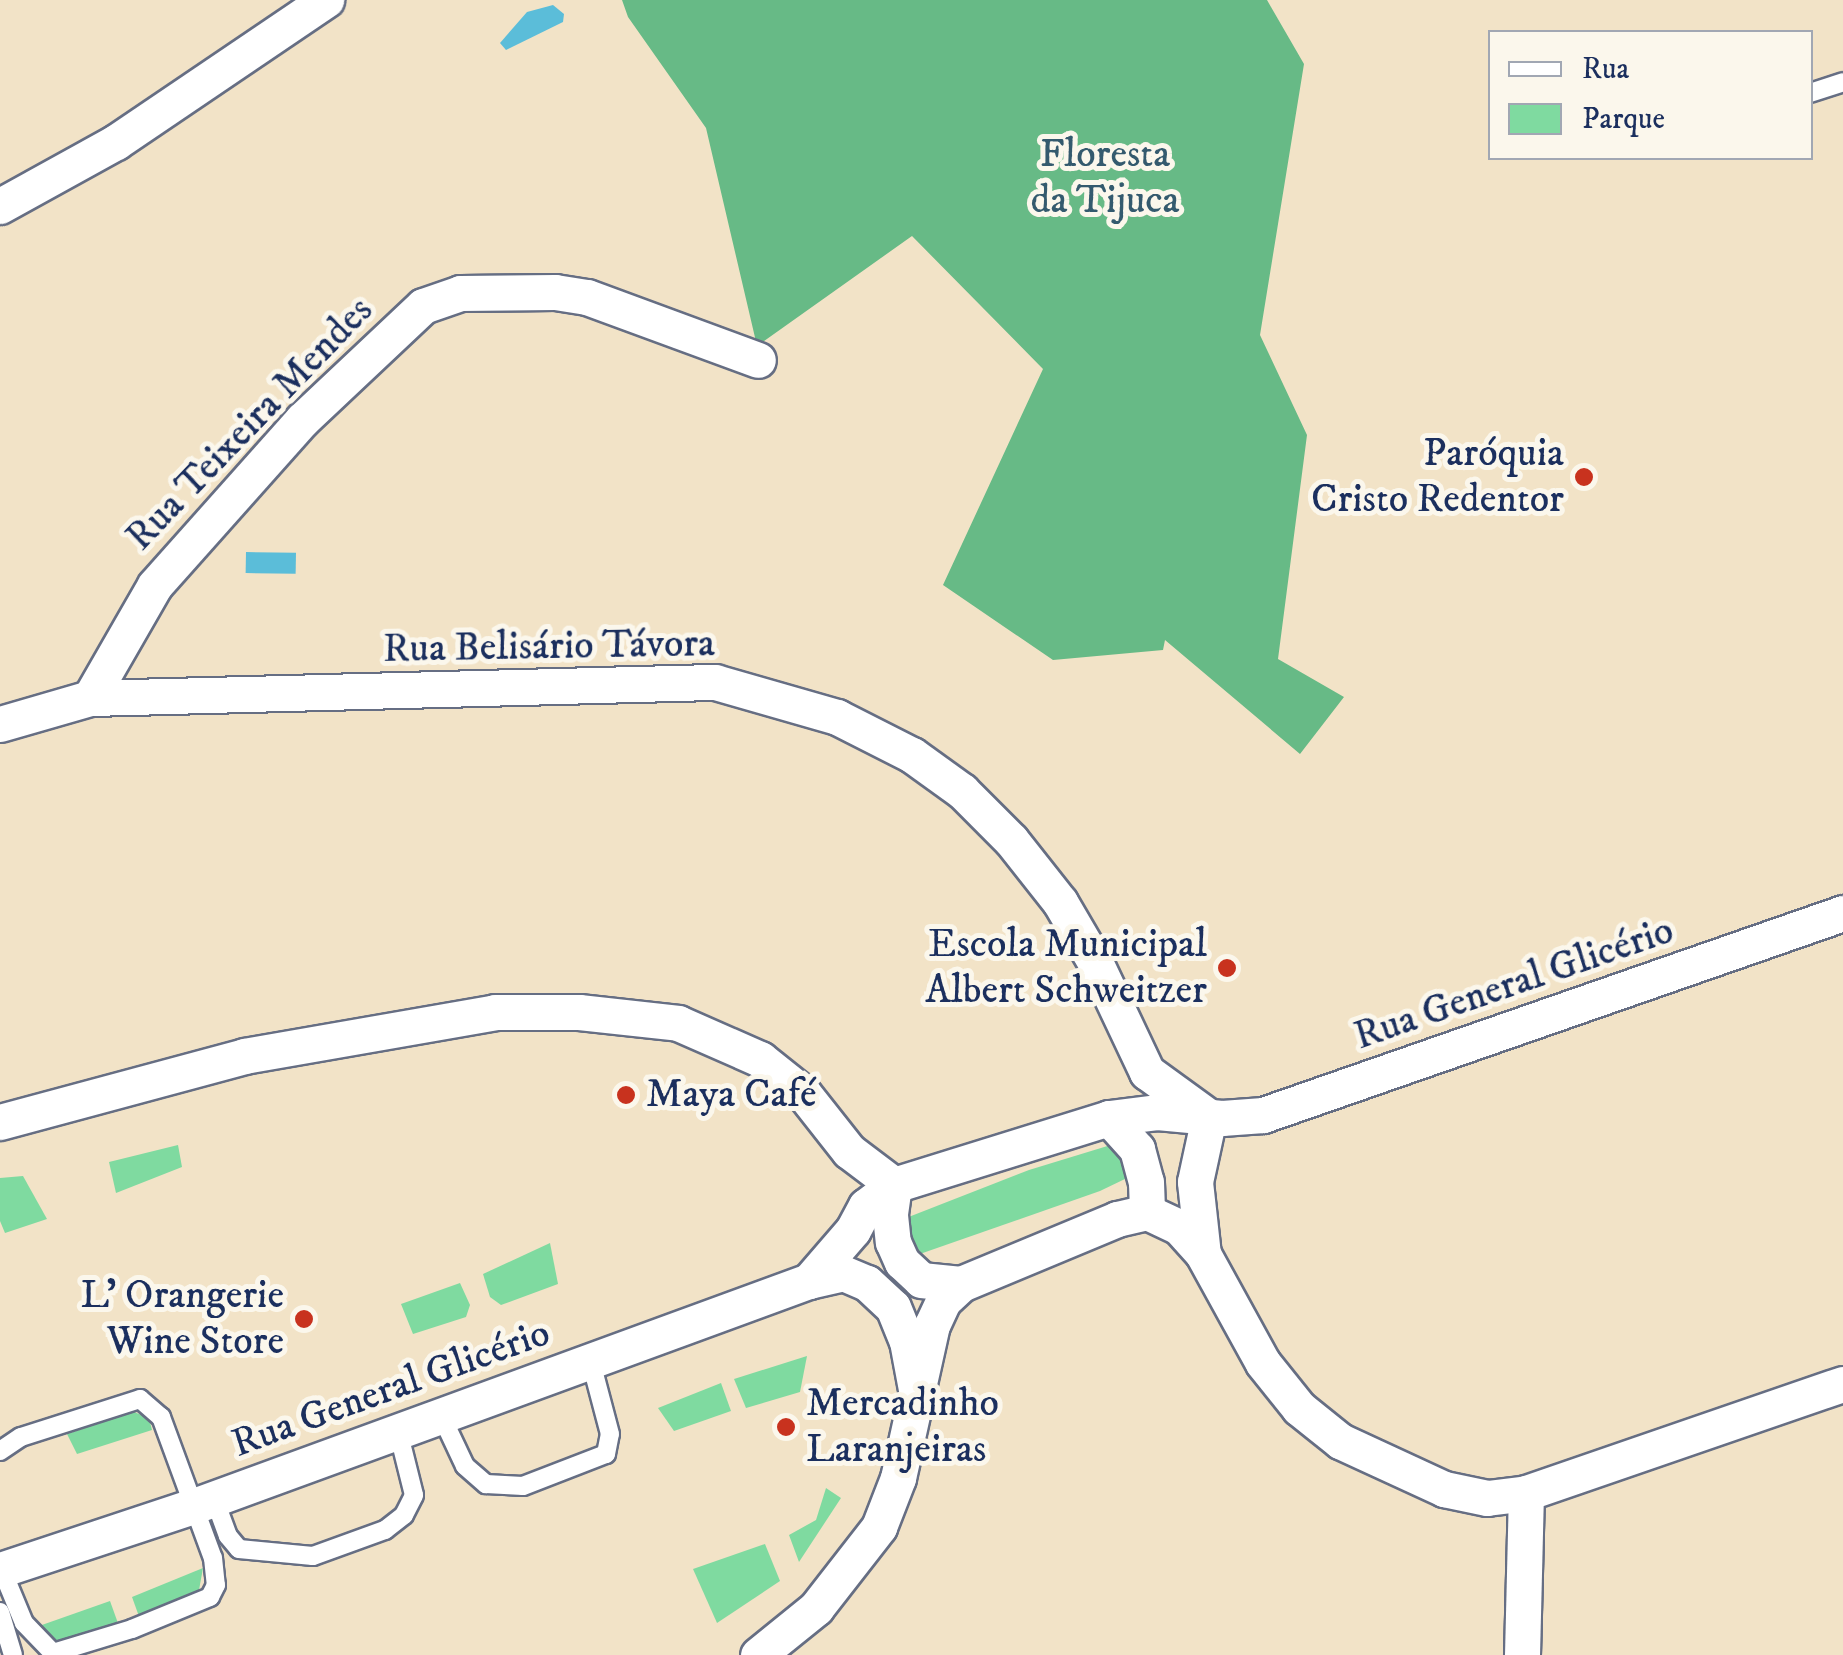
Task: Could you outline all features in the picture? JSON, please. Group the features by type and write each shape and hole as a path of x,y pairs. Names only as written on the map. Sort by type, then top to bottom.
{"street":[{"path":"0,206 116,142 326,0"},
{"name":"Rua Teixeira Mendes","path":"90,698 155,585 302,420 422,306 460,293 555,292 587,297 758,360"},
{"name":"Rua Belisário Távora","path":"0,724 90,698 716,682 837,718 912,755 962,791 1010,840 1060,902 1095,962 1147,1072 1209,1117"},
{"name":"Rua General Glicério","path":"809,1281 853,1230 866,1206 894,1186 1109,1118 1156,1112 1209,1117 1264,1115 1843,913"},
{"path":"0,1122 244,1056 495,1012 578,1012 678,1023 760,1058 804,1094 849,1151 894,1186 890,1215 893,1242 902,1262 920,1280 961,1284"},
{"path":"1203,1254 1195,1182 1209,1117"},
{"path":"1109,1118 1136,1150 1146,1182 1147,1212"},
{"path":"758,1655 816,1608 879,1528 898,1478 932,1325 943,1301 961,1284 1116,1220 1147,1212 1179,1227 1203,1254 1263,1363 1299,1408 1340,1440 1444,1489 1487,1498 1526,1493 1843,1384"},
{"name":"Rua General Glicério","path":"0,1568 204,1502 809,1281 843,1273 867,1284 893,1307 907,1341 916,1389"},
{"path":"1522,1655 1526,1493"}],"lane":[{"path":"1813,92 1843,82"},
{"path":"441,1415 466,1466 486,1484 523,1486 606,1454 610,1434 591,1362"},
{"path":"0,1451 21,1437 140,1399 161,1417 204,1502 239,1549 313,1556 370,1536 404,1515 414,1495 398,1431"},
{"path":"0,1568 24,1624 52,1653 132,1629 210,1596 216,1585 204,1502"},
{"path":"0,1612 13,1655"}],"green space":[{"name":"Floresta da Tijuca","path":"622,0 1267,0 1304,64 1260,335 1307,435 1278,659 1344,697 1300,754 1165,640 1163,650 1053,660 943,585 1043,369 912,236 757,346 706,128 628,17"},
{"path":"1114,1144 1126,1164 1127,1178 1100,1191 917,1255 902,1237 906,1218 1029,1170"},
{"path":"178,1145 182,1167 116,1193 109,1162"},
{"path":"23,1176 47,1219 5,1233 0,1221 0,1178"},
{"path":"550,1243 558,1284 501,1305 490,1297 483,1274"},
{"path":"460,1283 470,1305 466,1317 413,1334 401,1304"},
{"path":"807,1356 800,1392 746,1408 734,1379"},
{"path":"721,1383 731,1411 674,1431 658,1408"},
{"path":"134,1412 149,1418 152,1430 77,1454 67,1434"},
{"path":"826,1488 841,1498 799,1562 789,1535 816,1520"},
{"path":"765,1544 780,1581 717,1623 693,1569"},
{"path":"203,1568 197,1601 141,1622 132,1597"},
{"path":"110,1601 119,1626 61,1648 39,1626"}],"water":[{"path":"553,5 564,14 563,22 506,50 500,43 527,12"},
{"path":"246,552 296,553 296,574 246,573"}],"place":[{"name":"Paróquia Cristo Redentor","path":"1584,477"},
{"name":"Escola Municipal Albert Schweitzer","path":"1227,968"},
{"name":"Maya Café","path":"626,1095"},
{"name":"L' Orangerie Wine Store","path":"304,1319"},
{"name":"Mercadinho Laranjeiras","path":"786,1427"}]}
